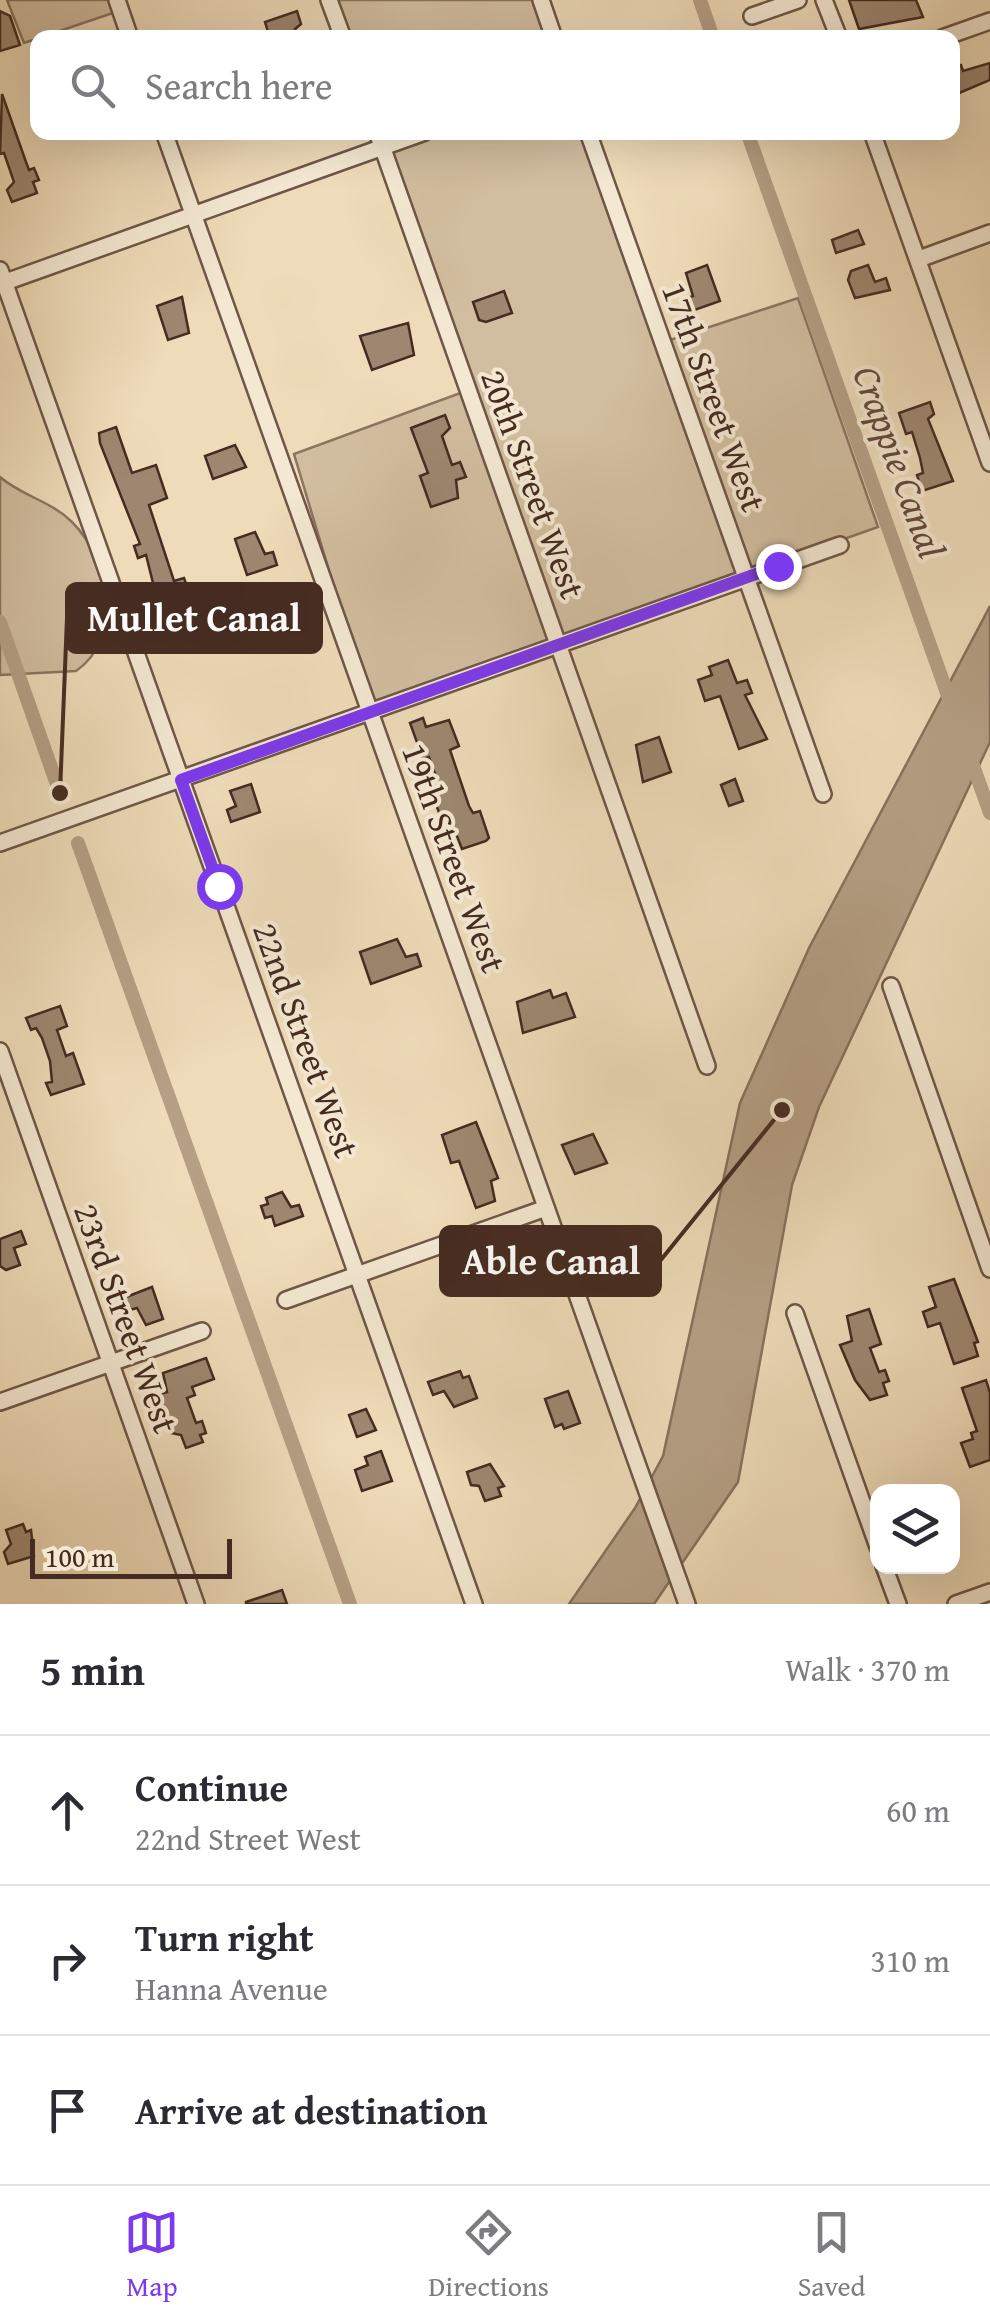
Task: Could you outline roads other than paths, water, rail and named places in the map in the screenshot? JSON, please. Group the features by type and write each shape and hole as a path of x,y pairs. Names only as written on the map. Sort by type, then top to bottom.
{"street":[{"path":"117,0 127,30"},
{"path":"330,0 340,30"},
{"path":"541,0 551,30"},
{"path":"752,16 798,0"},
{"path":"824,0 836,30"},
{"path":"960,31 990,20"},
{"name":"19th Street West","path":"167,140 687,1604"},
{"path":"2,279 194,215 379,140"},
{"name":"20th Street West","path":"379,140 707,1066"},
{"name":"17th Street West","path":"591,140 824,794"},
{"path":"875,140 990,463"},
{"path":"919,259 990,232"},
{"name":"22nd Street West","path":"2,279 474,1604"},
{"path":"0,842 840,544"},
{"path":"891,986 990,1269"},
{"name":"23rd Street West","path":"0,1051 196,1604"},
{"path":"286,1300 546,1208"},
{"path":"794,1313 870,1525"},
{"path":"0,1402 202,1331"},
{"path":"887,1574 898,1604"},
{"path":"956,1604 990,1592"}],"waterway":[{"name":"Crappie Canal","path":"700,0 710,30"},
{"name":"Crappie Canal","path":"750,140 951,704"},
{"path":"0,622 60,793"},
{"name":"Crappie Canal","path":"970,757 990,813"},
{"path":"78,843 350,1604"}],"place":[{"name":"Mullet Canal","path":"60,793"},
{"name":"Able Canal","path":"782,1110"}]}
